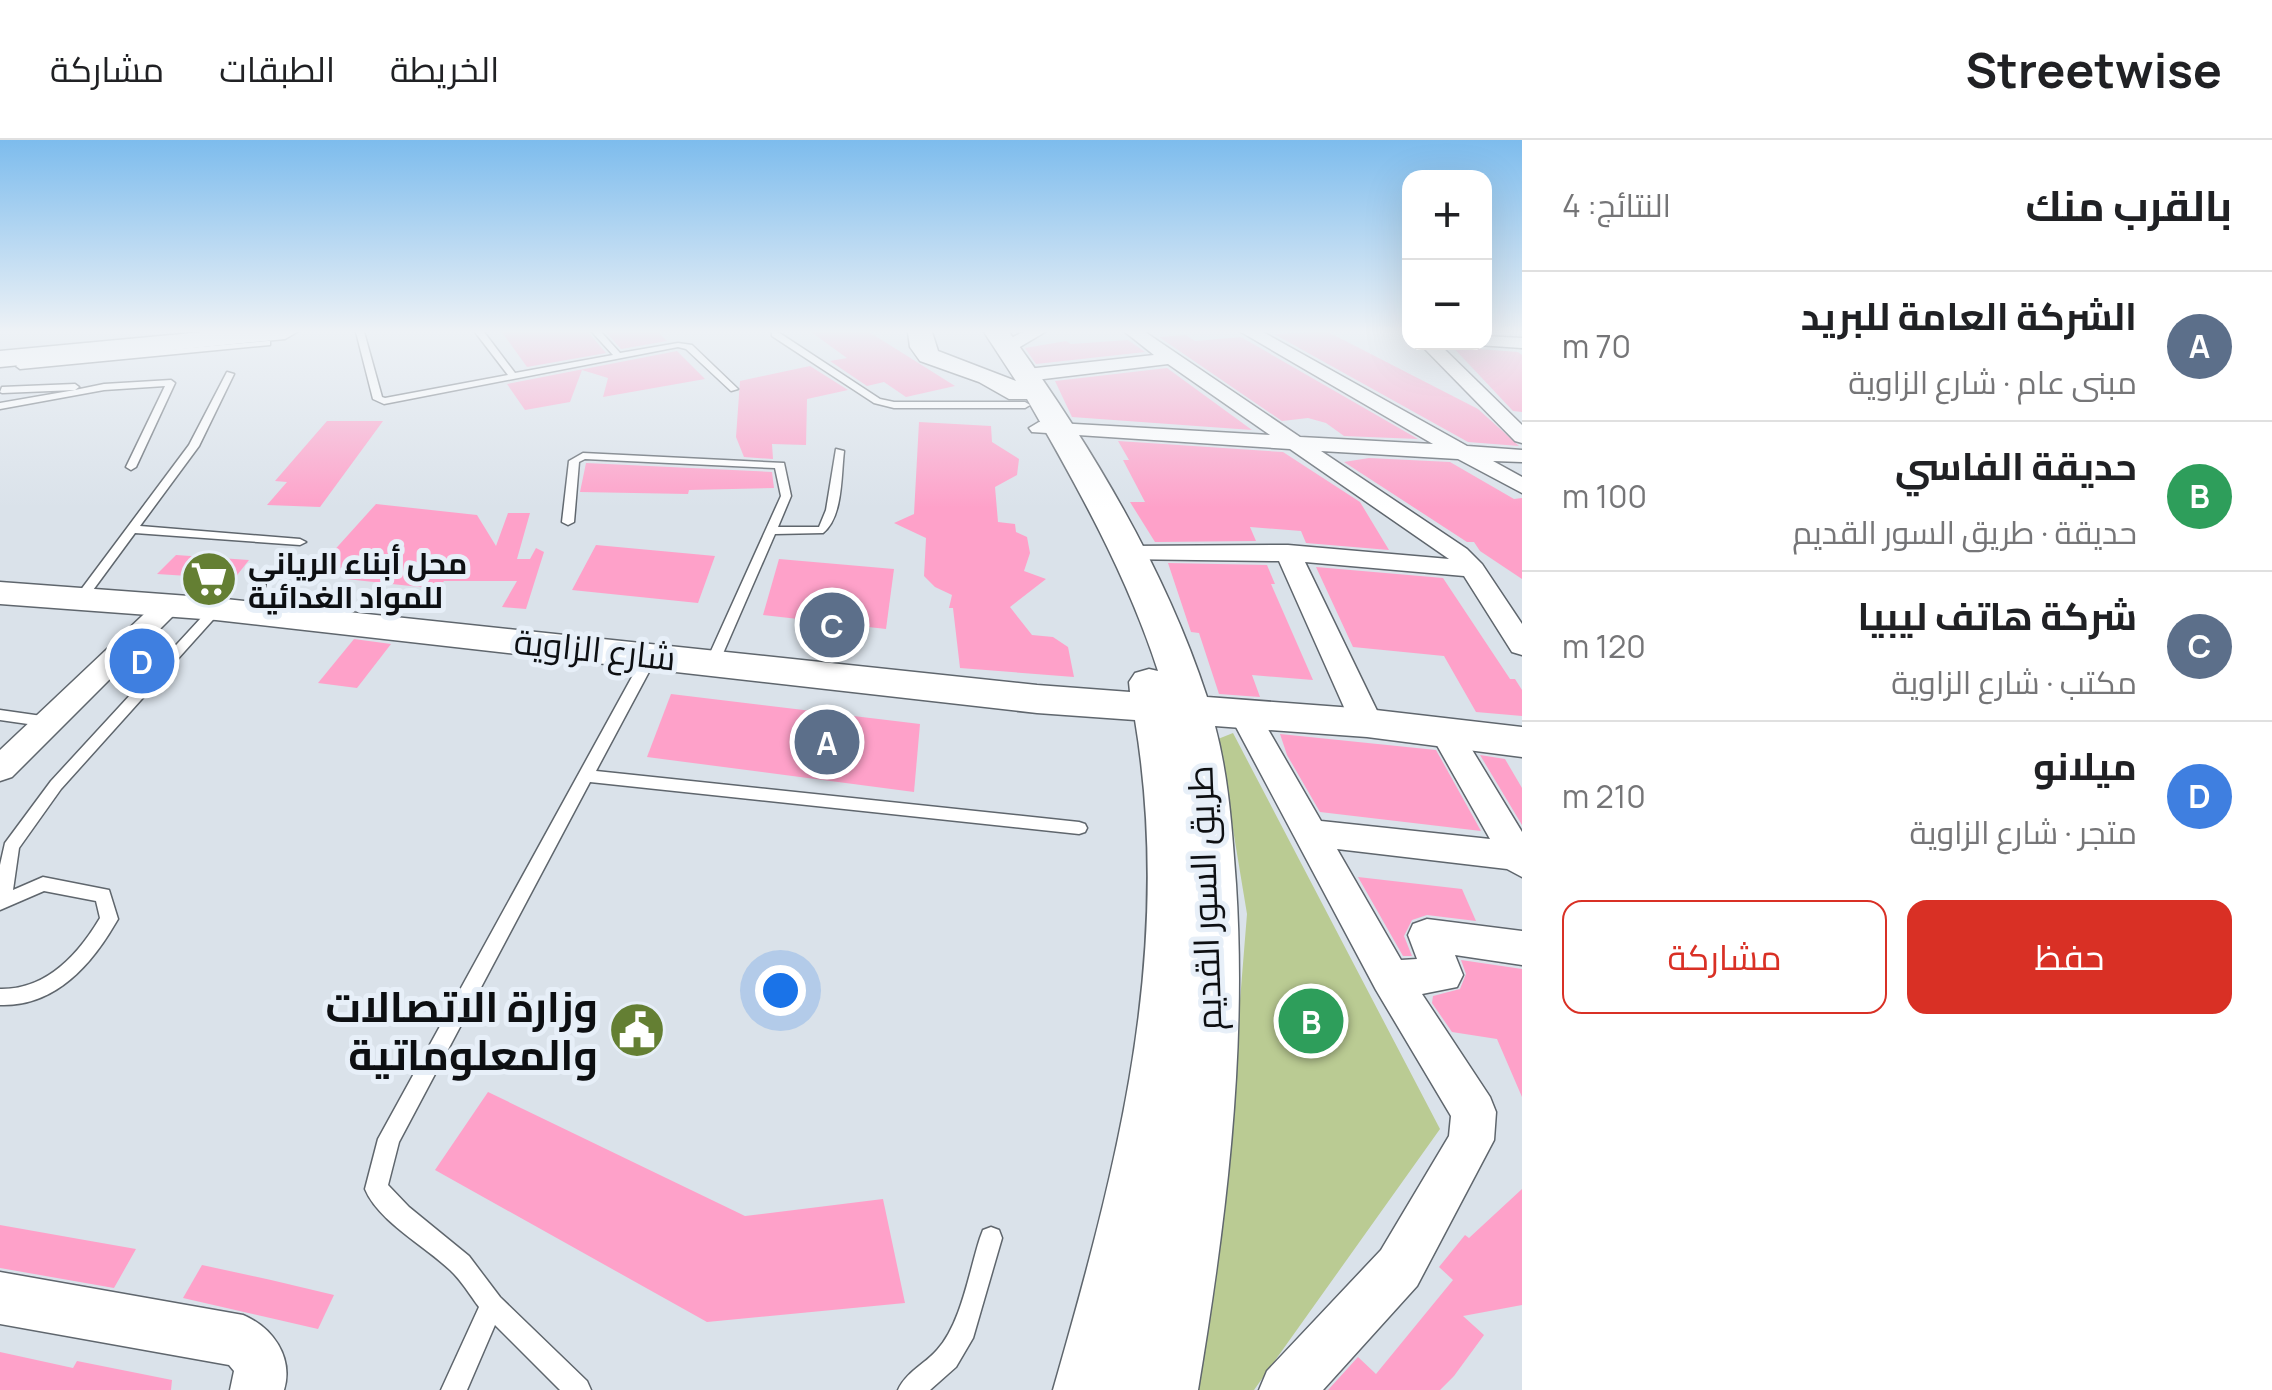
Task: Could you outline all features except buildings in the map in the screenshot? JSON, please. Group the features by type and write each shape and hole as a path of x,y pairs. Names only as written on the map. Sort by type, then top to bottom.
{"main road":[{"name":"طريق السور القديم","path":"1019,390 1118,594 1145,666 1196,710"},
{"name":"طريق السور القديم","path":"1023,390 1129,554 1156,610 1196,710 1204,783 1213,950 1209,1060 1152,1278 1091,1390"},
{"name":"شارع الزاوية","path":"0,592 216,609 1196,710 1366,723 1522,742"},
{"name":"طريق السور القديم","path":"1152,1278 1160,1390"}],"street":[{"path":"1096,390 1294,443 1522,456"},
{"path":"1218,390 1434,536 1473,568 1522,646"},
{"path":"1351,390 1522,486"},
{"path":"1475,390 1522,437"},
{"path":"1129,554 1288,552 1473,568"},
{"path":"1288,552 1366,723"},
{"path":"0,769 169,605"},
{"path":"1196,710 1312,833 1390,978 1474,1112 1471,1140 1442,1199 1399,1268 1286,1390"},
{"path":"1446,733 1519,860"},
{"path":"1312,833 1519,860"},
{"path":"1390,978 1442,975 1426,935 1522,948"},
{"path":"0,1298 243,1341 259,1359 262,1377 257,1390"}],"lane":[{"path":"0,406 86,390"},
{"path":"132,467 167,390"},
{"path":"81,598 194,446 222,390"},
{"path":"377,390 380,400 434,390"},
{"path":"860,390 877,402 921,390"},
{"path":"770,531 823,530 831,510 840,451"},
{"path":"568,522 574,461 583,456 722,459 780,465 786,496 712,662"},
{"path":"132,529 300,542"},
{"path":"1,902 11,847 56,785 216,609"},
{"path":"578,1390 492,1305 460,1264 401,1216 376,1189 389,1138 651,655"},
{"path":"0,715 48,722"},
{"path":"588,776 1079,828"},
{"path":"0,996 14,999 58,980 92,950 109,919 103,895 43,884 1,902"},
{"path":"911,1390 947,1358 964,1329 991,1238"},
{"path":"454,1390 492,1305"}],"green space":[{"path":"1233,733 1440,1129 1254,1390 1180,1390 1226,1174 1247,914 1218,739"}],"place":[{"name":"محل أبناء الرياني للمواد الغدائية","path":"209,579"},
{"name":"شركة هاتف ليبيا","path":"832,625"},
{"name":"ميلانو","path":"142,661"},
{"name":"الشركة العامة للبريد","path":"827,742"},
{"name":"حديقة الفاسي","path":"1311,1021"},
{"name":"وزارة الاتصالات والمعلوماتية","path":"637,1030"}]}
